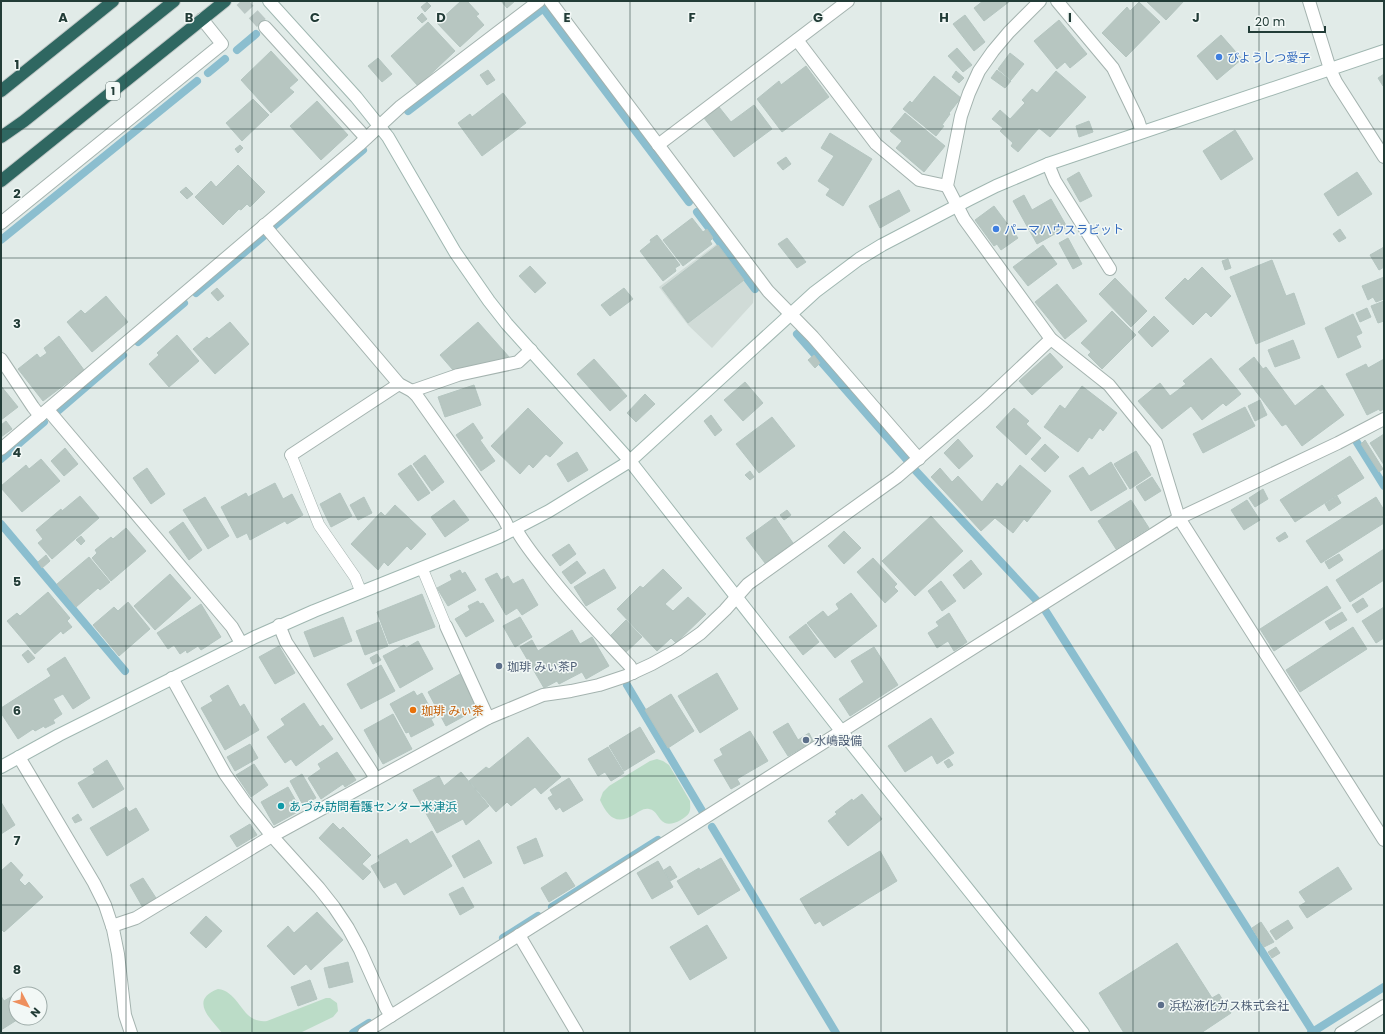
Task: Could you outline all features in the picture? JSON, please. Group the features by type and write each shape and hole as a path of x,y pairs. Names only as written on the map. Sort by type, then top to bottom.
{"highway":[{"path":"1,92 114,1"},
{"path":"1,137 24,121 174,1"},
{"name":"1","path":"1,181 225,1"}],"street":[{"path":"1,449 366,138 401,106 540,1"},
{"path":"550,1 768,291 813,337 919,459"},
{"path":"658,145 848,1"},
{"path":"1040,1 1009,32 979,71 961,116 947,186 964,219 1051,339 1109,385 1156,443 1179,518 1384,840"},
{"path":"1057,1 1113,68 1138,120 1142,132"},
{"path":"1309,1 1330,69 1336,82 1384,157"},
{"path":"272,2 380,125 402,159 456,252 488,301 630,461 842,732 1083,1033"},
{"path":"1,223 222,44 202,19"},
{"path":"265,27 366,138"},
{"path":"797,40 876,144 920,180 947,186"},
{"path":"1,767 172,678 279,625 473,548 513,530 549,511 630,461 790,314 815,292 859,259 957,205 996,186 1048,164 1384,50"},
{"path":"1048,164 1055,181 1110,269"},
{"path":"264,225 399,384 412,391 417,396 504,519 582,615 630,666 633,672"},
{"path":"112,926 136,918 272,836 488,718 543,695 599,685 652,664 677,650 701,632 748,584 897,477 919,459 984,402 1051,339"},
{"path":"412,391 458,375 518,362 531,350"},
{"path":"1,359 33,407 44,413 232,627 241,643"},
{"path":"291,455 399,384"},
{"path":"364,1033 1179,518 1331,446 1384,419"},
{"path":"279,625 286,642 376,779"},
{"path":"446,626 488,718"},
{"path":"172,678 234,788 272,836 319,888 348,928 391,1016"},
{"path":"19,757 94,883 105,906 112,926 118,954 125,1015 129,1032"},
{"path":"518,935 578,1033"},
{"path":"1341,1033 1384,1006"}],"lane":[{"path":"291,455 319,525 355,577 361,592"},
{"path":"422,568 446,626"}],"shaded area":[{"path":"718,243 754,291 753,303 712,348 688,325 659,287"}],"green space":[{"path":"657,759 669,765 690,801 689,813 681,820 671,824 663,822 654,811 649,809 643,810 628,818 613,818 606,811 600,800 603,792 609,786 650,761"},
{"path":"218,989 226,991 237,1001 246,1013 258,1021 267,1021 326,998 330,998 337,1003 338,1011 333,1017 300,1033 222,1033 208,1015 203,1004 209,993"}],"building":[{"path":"461,1 467,1 479,14 476,16 484,25 460,47 437,23"},
{"path":"501,1 515,1 507,8"},
{"path":"983,1 1010,1 984,21 974,8"},
{"path":"1146,1 1184,1 1166,20"},
{"path":"427,2 431,6 425,12 421,7"},
{"path":"1139,2 1160,22 1126,57 1102,33 1127,7 1130,11"},
{"path":"422,13 427,19 422,23 417,18"},
{"path":"965,15 985,42 974,51 953,24"},
{"path":"1059,20 1087,54 1070,68 1065,62 1057,69 1034,41"},
{"path":"428,22 455,51 418,86 391,56"},
{"name":"びようしつ愛子","path":"1221,35 1242,59 1217,80 1197,56"},
{"path":"957,48 972,65 963,72 948,56"},
{"path":"271,51 298,80 289,88 294,92 271,113 241,80"},
{"path":"1010,53 1024,64 1011,80 998,69"},
{"path":"378,58 392,74 382,82 368,66"},
{"path":"806,66 829,97 782,132 757,99 779,81 781,85"},
{"path":"488,70 495,80 487,85 480,75"},
{"path":"997,70 1011,81 1005,88 991,78"},
{"path":"956,71 964,78 959,83 952,77"},
{"path":"1056,71 1086,97 1050,137 1039,128 1018,152 1011,146 1013,143 1000,131 1003,128 992,119 1000,110 1010,119 1025,103 1022,100 1032,89 1037,93"},
{"path":"1384,74 1384,85 1383,86 1378,78"},
{"path":"934,76 961,98 949,113 950,114 942,125 944,126 936,136 903,109 910,101 912,103"},
{"path":"503,93 526,123 482,156 458,123 470,114 472,117"},
{"path":"253,99 269,115 242,141 226,123"},
{"path":"317,101 348,135 321,160 290,126"},
{"path":"754,105 772,129 734,157 704,118 719,107 731,122"},
{"path":"905,113 945,146 924,172 896,148 902,141 890,131"},
{"path":"1089,121 1093,132 1079,137 1076,126"},
{"path":"1235,130 1253,159 1221,180 1203,151"},
{"path":"830,133 872,159 843,206 826,195 830,189 818,181 834,156 821,148"},
{"path":"240,145 243,148 238,153 235,149"},
{"path":"786,157 791,164 783,170 777,163"},
{"path":"238,165 265,192 250,207 247,204 241,210 239,209 223,225 195,197 211,181 216,187"},
{"path":"1079,172 1092,196 1080,202 1067,179"},
{"path":"1357,172 1372,194 1338,216 1324,194"},
{"path":"186,187 193,194 187,199 180,192"},
{"path":"899,190 910,211 880,228 869,206"},
{"path":"1024,195 1032,210 1051,199 1067,227 1037,244 1013,201"},
{"name":"パーマハウスラビット","path":"994,206 1018,238 1001,250 997,244 994,246 975,220"},
{"path":"692,218 703,232 707,229 713,238 710,241 712,244 683,266 663,240"},
{"path":"1340,229 1346,238 1339,242 1333,234"},
{"path":"657,235 680,265 675,268 676,271 663,281 640,251"},
{"path":"787,238 806,262 797,268 778,244"},
{"path":"1068,238 1082,264 1073,269 1059,243"},
{"path":"718,245 744,280 688,323 662,288"},
{"path":"1043,245 1057,264 1028,286 1013,267"},
{"path":"1384,247 1384,267 1379,270 1370,255"},
{"path":"1228,259 1231,268 1225,270 1222,261"},
{"path":"1272,260 1286,296 1294,293 1305,324 1256,344 1230,277"},
{"path":"530,266 546,283 535,293 519,276"},
{"path":"1202,267 1231,296 1211,317 1206,312 1193,325 1165,298 1185,278 1188,281"},
{"path":"1384,277 1384,299 1376,302 1373,297 1368,300 1362,286"},
{"path":"1115,278 1147,311 1131,327 1099,294"},
{"path":"1057,284 1087,321 1065,339 1035,302"},
{"path":"217,288 224,296 218,301 211,293"},
{"path":"624,288 633,299 610,316 601,305"},
{"path":"106,296 128,322 92,352 67,322 81,310 85,314"},
{"path":"1384,301 1384,321 1378,323 1371,306"},
{"path":"1367,308 1371,317 1360,322 1356,313"},
{"path":"1112,311 1136,335 1102,369 1088,355 1091,352 1081,343"},
{"path":"1353,314 1362,333 1356,336 1361,347 1338,358 1325,328"},
{"path":"1154,316 1169,331 1152,347 1138,332"},
{"path":"230,322 249,344 215,374 193,349 207,337 209,339"},
{"path":"478,322 510,358 453,370 440,355"},
{"path":"177,335 199,361 169,387 149,364 159,355 157,353"},
{"path":"59,336 84,370 43,401 18,369 37,354 40,358 47,353 44,348"},
{"path":"1293,340 1300,358 1275,367 1268,350"},
{"path":"1050,353 1063,367 1032,395 1019,381"},
{"path":"814,355 820,363 815,368 808,360"},
{"path":"1254,357 1263,369 1266,367 1295,406 1322,385 1344,415 1302,446 1286,424 1282,426 1239,369"},
{"path":"1211,358 1241,394 1226,406 1223,403 1202,420 1191,406 1162,429 1138,401 1160,383 1170,396 1186,384 1183,381"},
{"path":"594,359 627,396 610,411 577,374"},
{"path":"1384,359 1384,409 1380,411 1379,409 1367,415 1346,374 1366,364 1368,368"},
{"path":"745,382 763,403 743,421 724,400"},
{"path":"474,385 481,405 445,417 438,397"},
{"path":"1,386 18,407 1,420"},
{"path":"1082,386 1117,413 1103,431 1100,428 1092,439 1089,437 1078,452 1044,427 1060,405 1065,409"},
{"path":"645,394 655,404 636,422 627,413"},
{"path":"1260,400 1267,415 1255,421 1248,406"},
{"path":"1245,407 1255,426 1203,453 1193,434"},
{"path":"528,408 563,443 550,457 546,454 533,468 529,464 520,474 491,446"},
{"path":"1014,408 1029,421 1026,424 1041,438 1026,455 996,427"},
{"path":"711,415 722,430 715,436 704,421"},
{"path":"772,417 795,446 759,473 736,444"},
{"path":"6,421 12,429 1,437 1,425"},
{"path":"473,423 483,438 480,440 495,461 481,471 456,435"},
{"path":"1384,434 1384,465 1370,443"},
{"path":"958,439 973,456 959,469 944,453"},
{"path":"1365,440 1383,469 1379,472 1361,444"},
{"path":"1045,444 1059,457 1045,472 1031,459"},
{"path":"65,448 78,464 64,476 51,461"},
{"path":"1136,451 1151,475 1130,489 1114,464"},
{"path":"577,452 588,470 568,482 557,464"},
{"path":"425,455 444,482 432,491 413,464"},
{"path":"1350,456 1364,478 1295,522 1280,500"},
{"path":"41,459 60,481 22,512 1,488 1,486 26,465 29,469"},
{"path":"1111,462 1127,489 1091,511 1069,476 1083,467 1089,476"},
{"path":"411,465 430,493 418,501 398,474"},
{"path":"1020,465 1051,491 1027,522 1024,519 1013,533 995,518 981,531 931,477 940,468 952,482 958,476 982,502 997,483 1002,487"},
{"path":"147,468 165,494 151,504 133,478"},
{"path":"750,471 754,477 750,480 745,475"},
{"path":"1152,477 1161,491 1145,501 1136,487"},
{"path":"275,483 283,499 292,494 303,515 287,524 285,521 250,540 247,533 237,538 221,507 246,493 248,497"},
{"path":"1263,489 1268,499 1255,507 1249,498"},
{"path":"340,493 352,516 331,527 320,504"},
{"path":"80,496 99,518 52,559 38,543 43,539 36,530 61,509 62,511"},
{"path":"1337,496 1341,503 1329,511 1325,504"},
{"path":"205,497 229,536 208,549 183,510"},
{"path":"364,497 372,513 358,520 350,505"},
{"path":"1376,497 1384,510 1384,523 1321,563 1306,541"},
{"path":"454,500 469,520 445,537 431,517"},
{"path":"1131,500 1149,528 1116,549 1098,521"},
{"path":"1247,500 1260,520 1244,530 1231,510"},
{"path":"395,505 426,534 411,550 407,546 388,566 384,562 378,570 351,544 381,512 385,516"},
{"path":"787,510 791,515 784,520 780,515"},
{"path":"931,516 963,551 915,596 882,561"},
{"path":"775,517 793,543 765,563 746,538"},
{"path":"183,522 202,550 189,560 169,532"},
{"path":"126,528 146,551 111,581 92,558 97,553 95,550 111,537 113,539"},
{"path":"844,531 861,548 844,564 828,546"},
{"path":"1285,532 1288,537 1279,542 1276,538"},
{"path":"81,536 85,541 81,545 76,540"},
{"path":"569,544 576,554 560,566 552,555"},
{"path":"1384,549 1384,580 1350,602 1336,580"},
{"path":"1339,554 1343,560 1329,569 1325,562"},
{"path":"46,555 50,561 42,568 38,562"},
{"path":"89,557 110,582 100,590 98,588 76,607 57,584"},
{"path":"873,558 897,584 894,587 898,591 885,603 857,572"},
{"path":"971,560 982,574 964,589 953,575"},
{"path":"577,561 586,573 571,584 562,572"},
{"path":"604,569 616,588 586,606 574,587"},
{"path":"663,569 682,588 665,604 673,611 688,597 706,614 676,643 671,638 657,651 617,609 640,586 643,588"},
{"path":"460,570 462,574 465,572 476,590 448,606 437,588 452,580 450,575"},
{"path":"497,573 501,580 508,576 513,584 523,579 538,605 522,615 517,608 506,615 485,579"},
{"path":"170,574 191,598 155,630 134,606"},
{"path":"941,581 956,601 942,611 928,591"},
{"path":"1327,586 1341,608 1274,651 1260,629"},
{"path":"48,592 70,618 67,621 72,627 63,634 61,631 35,654 7,621 17,613 20,616"},
{"path":"851,593 877,626 835,658 807,623 823,611 828,617 839,609 836,604"},
{"path":"422,594 435,627 389,644 377,612"},
{"path":"1363,598 1368,606 1357,613 1352,605"},
{"path":"478,601 480,604 483,603 494,621 466,637 455,619 470,610 468,606"},
{"path":"128,602 150,629 119,656 93,625 114,607 118,611"},
{"path":"201,604 221,637 201,650 198,646 187,653 186,650 180,654 174,645 168,649 157,633"},
{"path":"1384,607 1384,638 1376,643 1362,621"},
{"path":"1342,612 1347,620 1330,630 1325,622"},
{"path":"949,613 967,642 954,651 948,641 937,648 928,633 939,626 936,622"},
{"path":"343,617 352,641 314,657 304,632"},
{"path":"520,617 532,637 515,647 503,626"},
{"path":"626,620 642,637 624,654 609,637"},
{"path":"379,622 388,646 365,655 356,631"},
{"path":"806,624 819,642 803,655 789,637"},
{"path":"1353,627 1367,649 1300,692 1286,670"},
{"path":"572,630 580,644 592,637 609,666 586,679 582,672 559,684 557,681 544,688 520,647 532,640 538,651"},
{"path":"418,641 433,669 400,688 383,656 404,645 406,648"},
{"path":"279,646 295,673 275,684 259,657"},
{"path":"874,647 898,685 850,716 839,699 864,682 851,661"},
{"path":"28,650 35,658 28,663 22,655"},
{"path":"377,654 381,660 373,664 370,658"},
{"path":"65,657 90,698 73,709 63,694 53,699 62,714 53,720 55,723 45,728 44,726 35,731 33,729 18,739 1,713 1,708 51,676 47,669"},
{"path":"381,665 395,691 361,709 347,684"},
{"path":"717,673 738,709 700,733 678,696"},
{"path":"460,674 479,708 446,726 428,692"},
{"path":"228,685 240,707 244,704 259,730 225,750 201,708 213,701 210,696"},
{"name":"珈琲 みぃ茶","path":"414,691 417,696 422,693 435,717 431,719 434,725 411,737 409,732 406,733 390,704"},
{"path":"671,694 694,731 668,748 645,710"},
{"path":"304,703 320,727 323,725 333,739 296,766 291,759 285,763 267,737 285,725 281,719"},
{"path":"393,714 412,749 383,764 364,730"},
{"path":"931,718 954,753 937,764 932,755 905,772 888,746"},
{"path":"788,723 798,740 809,733 813,741 788,756 773,732"},
{"path":"640,727 655,752 624,771 609,746"},
{"path":"750,731 768,761 737,779 740,784 731,789 714,760 723,755 720,749"},
{"path":"528,737 561,777 541,794 535,787 511,806 507,802 496,812 469,781 486,767 489,769"},
{"path":"250,744 258,758 235,771 227,757"},
{"path":"608,747 624,773 611,781 605,772 598,776 588,759"},
{"path":"337,752 356,780 345,787 343,784 321,799 308,778 321,769 318,764"},
{"path":"949,759 953,765 948,768 944,762"},
{"path":"107,760 124,789 93,808 78,783 95,773 93,769"},
{"path":"254,764 268,785 251,797 236,775"},
{"path":"461,772 489,806 466,825 463,819 437,833 413,790 439,776 444,786"},
{"path":"302,774 316,798 303,805 290,781"},
{"path":"569,778 583,800 563,812 560,807 556,810 548,798 553,795 550,790"},
{"name":"あづみ訪問看護センター米津浜","path":"288,787 301,810 274,825 261,802"},
{"path":"862,794 882,819 848,846 828,821 837,814 835,812 852,799 853,801"},
{"path":"1,802 15,825 1,834"},
{"path":"126,807 129,812 136,808 149,830 107,856 90,828"},
{"path":"78,814 82,820 75,823 72,818"},
{"path":"333,823 340,830 343,827 371,855 362,864 371,872 363,880 319,838"},
{"path":"250,824 257,835 237,847 230,836"},
{"path":"432,831 452,866 404,895 396,882 384,888 371,866 380,861 378,856 407,839 410,844"},
{"path":"536,838 543,856 524,864 517,847"},
{"path":"479,840 492,863 464,878 452,856"},
{"path":"880,851 897,881 823,926 820,921 815,924 800,899"},
{"path":"721,858 740,890 698,915 677,881 699,868 700,870"},
{"path":"658,861 673,887 652,899 637,873"},
{"path":"11,862 23,875 19,880 25,886 29,882 43,897 4,932 1,929 1,871"},
{"path":"670,866 677,877 670,881 664,870"},
{"path":"1338,867 1352,889 1307,918 1299,906 1306,902 1299,892"},
{"path":"566,872 575,886 549,902 541,888"},
{"path":"143,878 156,898 142,906 130,885"},
{"path":"463,887 474,907 460,915 449,894"},
{"path":"317,912 343,940 311,970 306,964 294,975 267,946 288,926 294,933"},
{"path":"206,916 222,931 206,948 190,933"},
{"path":"1288,920 1293,928 1276,940 1270,931"},
{"path":"1261,922 1274,942 1264,947 1252,928"},
{"path":"707,925 727,958 690,980 670,947"},
{"path":"1177,943 1212,998 1219,994 1231,1013 1201,1033 1124,1033 1099,993"},
{"path":"1276,947 1280,953 1272,958 1268,952"},
{"path":"348,962 353,982 329,988 324,968"},
{"path":"310,980 317,999 298,1006 291,987"},
{"path":"1,996 4,1001 8,999 8,1026 1,1030"}],"waterway":[{"path":"408,111 545,7"},
{"path":"543,8 689,202"},
{"path":"237,50 256,34"},
{"path":"208,73 225,59"},
{"path":"1,240 197,81"},
{"path":"273,227 363,150"},
{"path":"697,212 755,289"},
{"path":"196,293 265,235"},
{"path":"138,342 184,303"},
{"path":"797,334 908,461"},
{"path":"59,410 123,355"},
{"path":"1,459 44,422"},
{"path":"1356,441 1384,486"},
{"path":"915,470 1039,603"},
{"path":"1,524 125,671"},
{"path":"1045,610 1313,1032"},
{"path":"627,685 704,814"},
{"path":"712,827 836,1033"},
{"path":"552,907 658,840"},
{"path":"503,938 538,916"},
{"path":"1311,1033 1384,987"},
{"path":"353,1033 369,1023"}],"tunnel":[{"path":"241,1 265,27"}],"place":[{"name":"びようしつ愛子","path":"1219,57"},
{"name":"パーマハウスラビット","path":"996,229"},
{"name":"珈琲 みぃ茶P","path":"499,666"},
{"name":"珈琲 みぃ茶","path":"413,710"},
{"name":"水嶋設備","path":"806,740"},
{"name":"あづみ訪問看護センター米津浜","path":"281,806"},
{"name":"浜松液化ガス株式会社","path":"1161,1005"}]}
